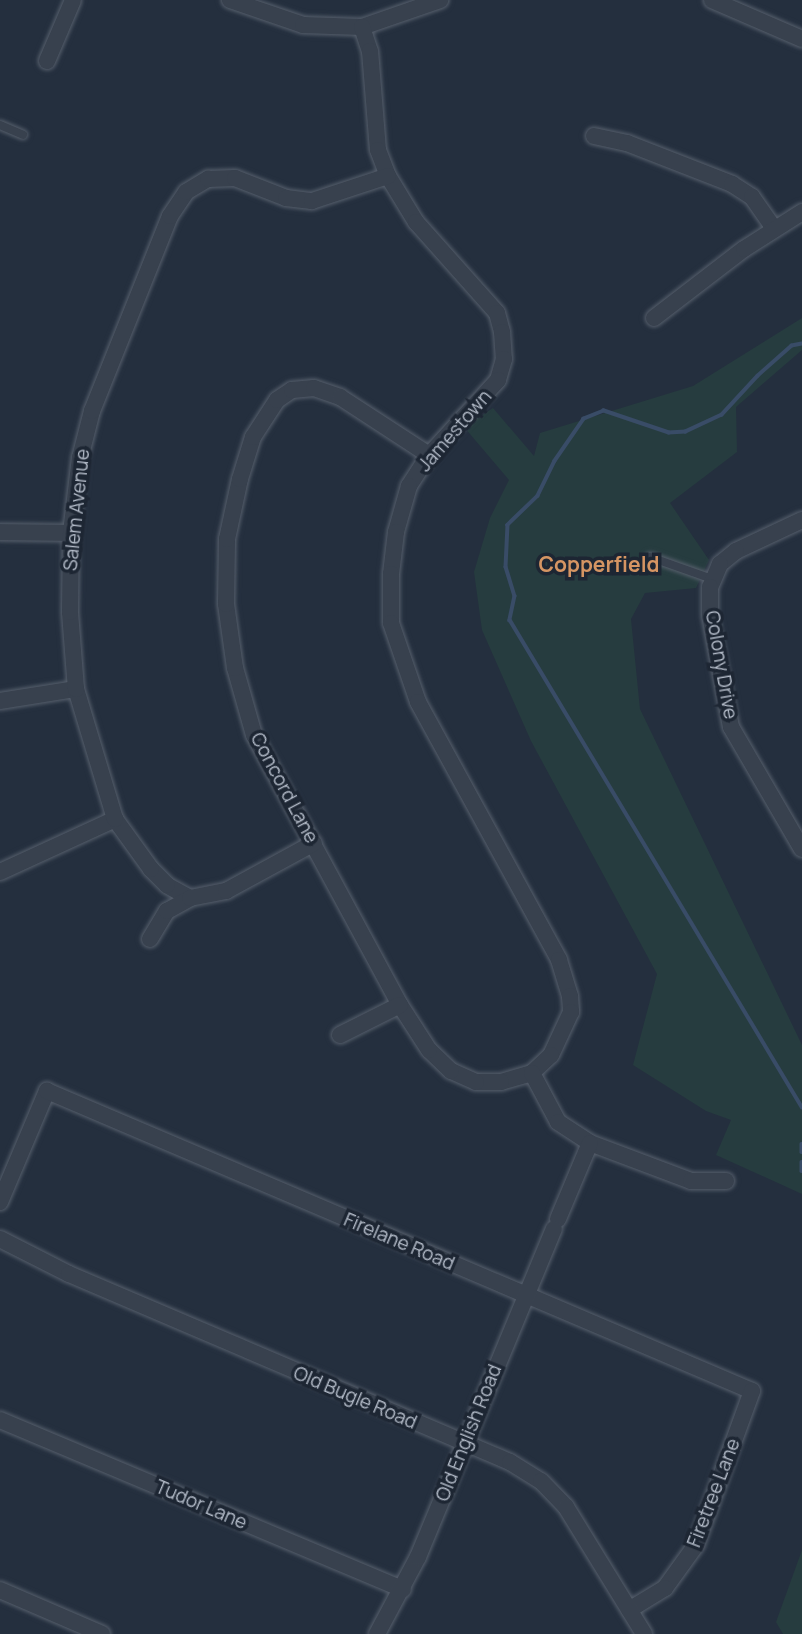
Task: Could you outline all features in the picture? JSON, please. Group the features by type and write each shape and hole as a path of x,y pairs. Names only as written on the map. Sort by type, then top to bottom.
{"street":[{"path":"47,61 73,0"},
{"path":"230,0 303,24 362,27 414,5 440,0"},
{"path":"712,0 802,39"},
{"name":"Jamestown","path":"362,27 370,51 378,150 388,176 416,222 498,313 502,332 503,359 498,380 429,455 409,486 396,532 391,623 418,702 559,960 571,1013 551,1055 532,1073"},
{"path":"594,136 627,143 732,184 752,197 774,228"},
{"name":"Salem Avenue","path":"190,898 159,877 115,819 76,688 70,612 71,533 80,458 96,399 170,216 186,192 208,178 235,178 286,198 312,201 388,176"},
{"path":"654,318 774,228 802,212"},
{"name":"Concord Lane","path":"429,455 340,397 314,388 292,390 264,414 240,479 228,539 226,604 235,668 254,735 400,1005 429,1051 452,1071 488,1082 532,1073"},
{"path":"711,583 720,564 736,551 802,520"},
{"path":"0,532 71,533"},
{"name":"Colony Drive","path":"711,583 710,615 731,727 802,849"},
{"path":"0,701 76,688"},
{"path":"0,872 115,819"},
{"path":"150,939 167,911 190,898 226,891 314,843"},
{"path":"340,1035 400,1005"},
{"path":"532,1073 558,1122 590,1143 691,1181 726,1181"},
{"name":"Firelane Road","path":"0,1202 47,1091 525,1297 752,1391"},
{"name":"Old English Road","path":"386,1631 590,1143"},
{"name":"Old Bugle Road","path":"0,1239 69,1274 510,1462 541,1481 566,1507 644,1634"},
{"name":"Firetree Lane","path":"629,1610 665,1588 696,1545 752,1391"},
{"name":"Tudor Lane","path":"0,1420 403,1589"},
{"path":"0,1590 102,1634"}],"lane":[{"path":"0,125 23,135"},
{"path":"650,557 711,583"}],"green space":[{"path":"802,318 802,350 736,407 737,452 670,503 709,560 696,588 645,593 631,619 640,709 802,1045 802,1194 716,1155 731,1120 706,1111 633,1065 657,974 531,741 482,630 474,572 490,518 509,480 464,427 493,408 534,456 540,433 693,386"},
{"path":"802,1550 802,1634 783,1634 776,1622"}],"waterway":[{"path":"802,344 792,346 758,376 722,415 686,432 669,433 604,411 584,419 555,461 538,496 508,525 506,567 515,596 510,620 802,1107"},
{"path":"802,1144 802,1152"},
{"path":"802,1162 802,1171"}],"district":[{"name":"Copperfield","path":"599,564"}]}
